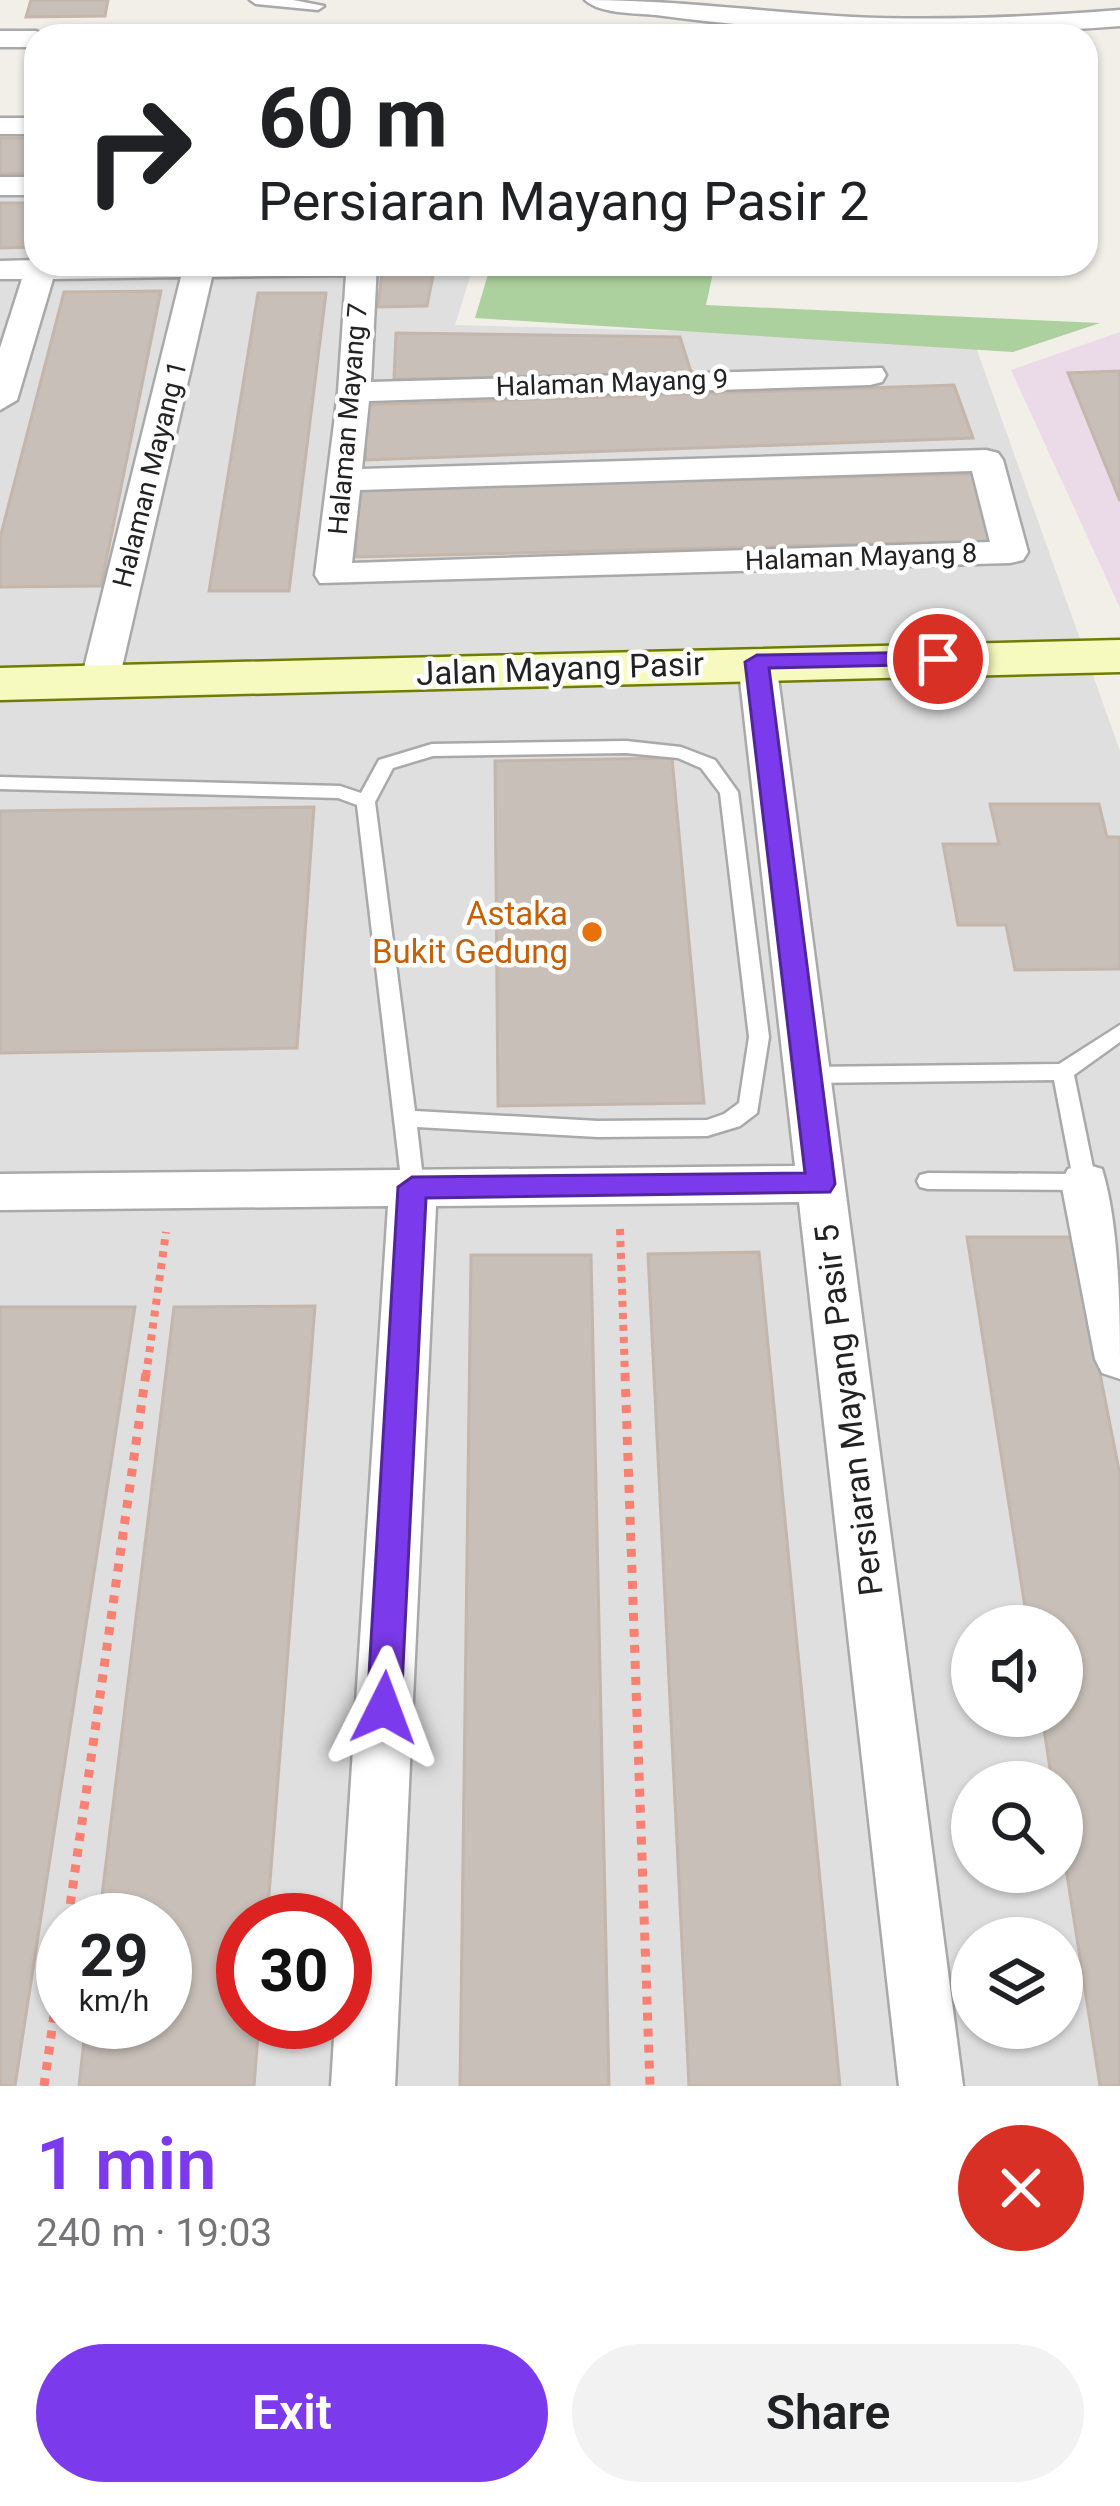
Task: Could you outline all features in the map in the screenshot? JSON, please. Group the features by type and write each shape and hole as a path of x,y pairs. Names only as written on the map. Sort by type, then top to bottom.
{"street":[{"path":"598,0 741,21 829,24"},
{"path":"1041,24 1120,18"},
{"path":"0,400 38,276"},
{"name":"Halaman Mayang 1","path":"100,680 198,276"},
{"name":"Halaman Mayang 7","path":"333,574 355,392 361,276"},
{"name":"Halaman Mayang 9","path":"355,392 870,375"},
{"name":"Halaman Mayang 8","path":"333,574 1010,552 986,460 343,480"},
{"name":"Jalan Mayang Pasir","path":"0,684 1120,656"},
{"name":"Persiaran Mayang Pasir 5","path":"757,662 931,2086"},
{"path":"1085,1182 1120,1359"},
{"path":"0,1192 820,1184"},
{"path":"363,2086 412,1187"}],"lane":[{"path":"256,0 318,6"},
{"path":"407,1119 598,1129 707,1128 732,1120 749,1107 759,1037 729,792 708,764 681,753 626,747 432,750 386,764 366,802 412,1187"},
{"path":"0,783 324,791 366,802"},
{"path":"808,1075 1064,1072 1120,1032"},
{"path":"928,1181 1085,1182 1064,1072"}],"path":[{"path":"619,1186 650,2086"},
{"path":"72,1893 172,1190"},
{"path":"44,2086 49,2049"}],"shaded area":[{"path":"0,119 24,119 24,276 470,276 455,325 973,339 1120,751 1120,2086 0,2086"},
{"path":"1120,332 1120,608 1011,370"}],"green space":[{"path":"487,276 712,276 706,305 1100,323 1013,352 475,318"}],"building":[{"path":"31,0 108,0 105,16 26,17"},
{"path":"0,138 24,138 24,173 0,174"},
{"path":"0,203 24,203 24,247 0,248"},
{"path":"382,276 433,276 427,306 378,307"},
{"path":"161,291 101,586 0,587 0,538 64,292"},
{"path":"258,293 326,293 289,591 209,591"},
{"path":"396,333 680,337 692,375 394,379"},
{"path":"1120,371 1120,501 1068,373"},
{"path":"954,385 973,438 366,460 364,405"},
{"path":"973,474 993,541 356,557 357,489"},
{"name":"Astaka Bukit Gedung","path":"672,758 704,1103 498,1106 495,761"},
{"path":"990,804 1099,804 1107,837 1120,837 1120,969 1015,970 1006,925 958,925 943,844 999,844"},
{"path":"314,807 297,1048 0,1053 0,811"},
{"path":"967,1237 1073,1237 1120,1475 1120,2086 1100,2086 1083,1977 1083,1917 1074,1917 1070,1893 1083,1893 1083,1761 1049,1761 1045,1737 1083,1737 1083,1605 1025,1605"},
{"path":"759,1252 840,2086 689,2086 648,1254"},
{"path":"471,1255 591,1255 609,2086 460,2086"},
{"path":"315,1306 269,1893 216,1893 216,2049 257,2049 254,2086 79,2086 83,2049 192,2049 192,1893 102,1893 174,1307"},
{"path":"0,1307 135,1307 45,1893 36,1893 36,1950 15,2086 0,2086"}],"place":[{"name":"Astaka Bukit Gedung","path":"592,932"}],"route":[{"path":"384,1708 412,1187 820,1184 757,662 938,659"}]}
